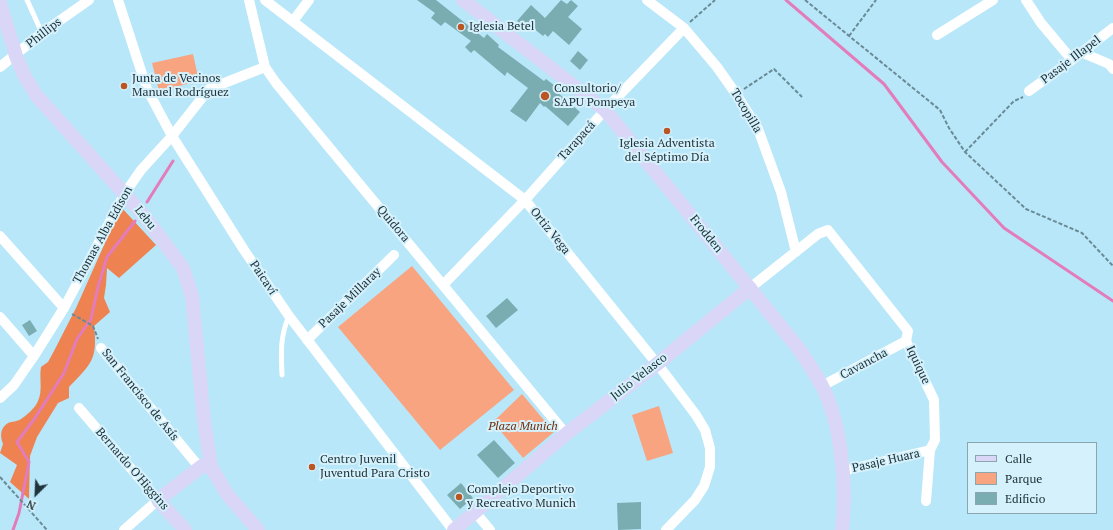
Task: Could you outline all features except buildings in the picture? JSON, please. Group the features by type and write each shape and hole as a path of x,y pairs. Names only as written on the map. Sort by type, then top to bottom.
{"street":[{"name":"Phillips","path":"0,67 16,56 42,33 89,0"},
{"name":"Paicaví","path":"118,0 147,89 172,136 244,250 289,316 453,530"},
{"name":"Quidora","path":"248,0 265,67 276,83 566,434"},
{"name":"Ortiz Vega","path":"265,0 525,200 657,364 696,415 705,430 710,448 710,467 704,486 695,500 666,530"},
{"path":"294,21 310,0"},
{"name":"Frodden","path":"463,0 605,110 799,349 822,386 832,414 840,446 845,491 842,530"},
{"name":"Tocopilla","path":"647,0 684,28 717,67 758,130 781,192 796,252"},
{"path":"937,35 993,0"},
{"path":"1026,0 1041,23 1072,60"},
{"name":"Lebu","path":"0,3 16,56 24,75 36,94 125,193 183,268 192,296 204,421 206,466"},
{"name":"Tarapacá","path":"443,285 525,200 605,110 684,28"},
{"name":"Pasaje Illapel","path":"1027,93 1113,28"},
{"path":"1082,52 1109,64 1113,69"},
{"name":"Thomas Alba Edison","path":"0,398 14,384 34,356 64,308 125,193 141,170 172,136 209,88 265,67"},
{"name":"Julio Velasco","path":"453,530 566,434 657,364 818,234 828,230"},
{"name":"Iquique","path":"828,230 908,331 906,341 934,400 935,440 930,450 926,501"},
{"path":"0,236 64,308"},
{"name":"Pasaje Millaray","path":"307,340 394,255"},
{"path":"0,317 34,356"},
{"name":"Cavancha","path":"822,386 906,341"},
{"name":"San Francisco de Asís","path":"101,348 195,462 206,466 226,494 258,530"},
{"name":"Bernardo O'Higgins","path":"79,408 158,500 186,530"},
{"name":"Pasaje Huara","path":"843,471 930,450"},
{"path":"124,530 158,500 206,466"},
{"path":"474,512 490,530"}],"lane":[{"path":"27,0 42,33"},
{"path":"282,375 281,340 284,327 289,316"}],"path":[{"path":"684,28 715,0"},
{"path":"805,0 940,110 964,152 1026,209 1082,233 1113,266"},
{"path":"849,36 876,0"},
{"path":"736,94 774,69 802,97"},
{"path":"964,152 1014,101 1027,93"},
{"name":"San Francisco de Asís","path":"64,308 92,326 101,348"},
{"path":"0,477 47,530"}],"green space":[{"path":"193,54 199,81 159,91 152,63"},
{"path":"412,266 514,390 440,450 338,327"},
{"name":"Plaza Munich","path":"522,394 554,432 523,458 493,422"},
{"path":"659,406 673,453 647,461 632,415"}],"shaded area":[{"path":"121,207 156,245 119,278 107,268 104,298 110,312 94,326 94,354 88,367 69,387 69,398 58,403 37,437 30,456 29,499 10,482 17,465 0,453 3,444 1,438 2,430 8,423 18,421 23,418 37,403 40,393 41,367 48,362 76,308"}],"waterway":[{"path":"786,0 884,84 942,162 1004,228 1113,301"},
{"path":"147,202 173,161"},
{"path":"13,530 19,513 29,462 17,442 35,418 64,373 77,339 91,319 98,287 107,257 135,221"}],"place":[{"name":"Iglesia Betel","path":"461,27"},
{"name":"Junta de Vecinos Manuel Rodríguez","path":"124,86"},
{"name":"Consultorio/ SAPU Pompeya","path":"545,96"},
{"name":"Iglesia Adventista del Séptimo Día","path":"667,131"},
{"name":"Centro Juvenil Juventud Para Cristo","path":"312,467"},
{"name":"Complejo Deportivo y Recreativo Munich","path":"459,497"}]}
